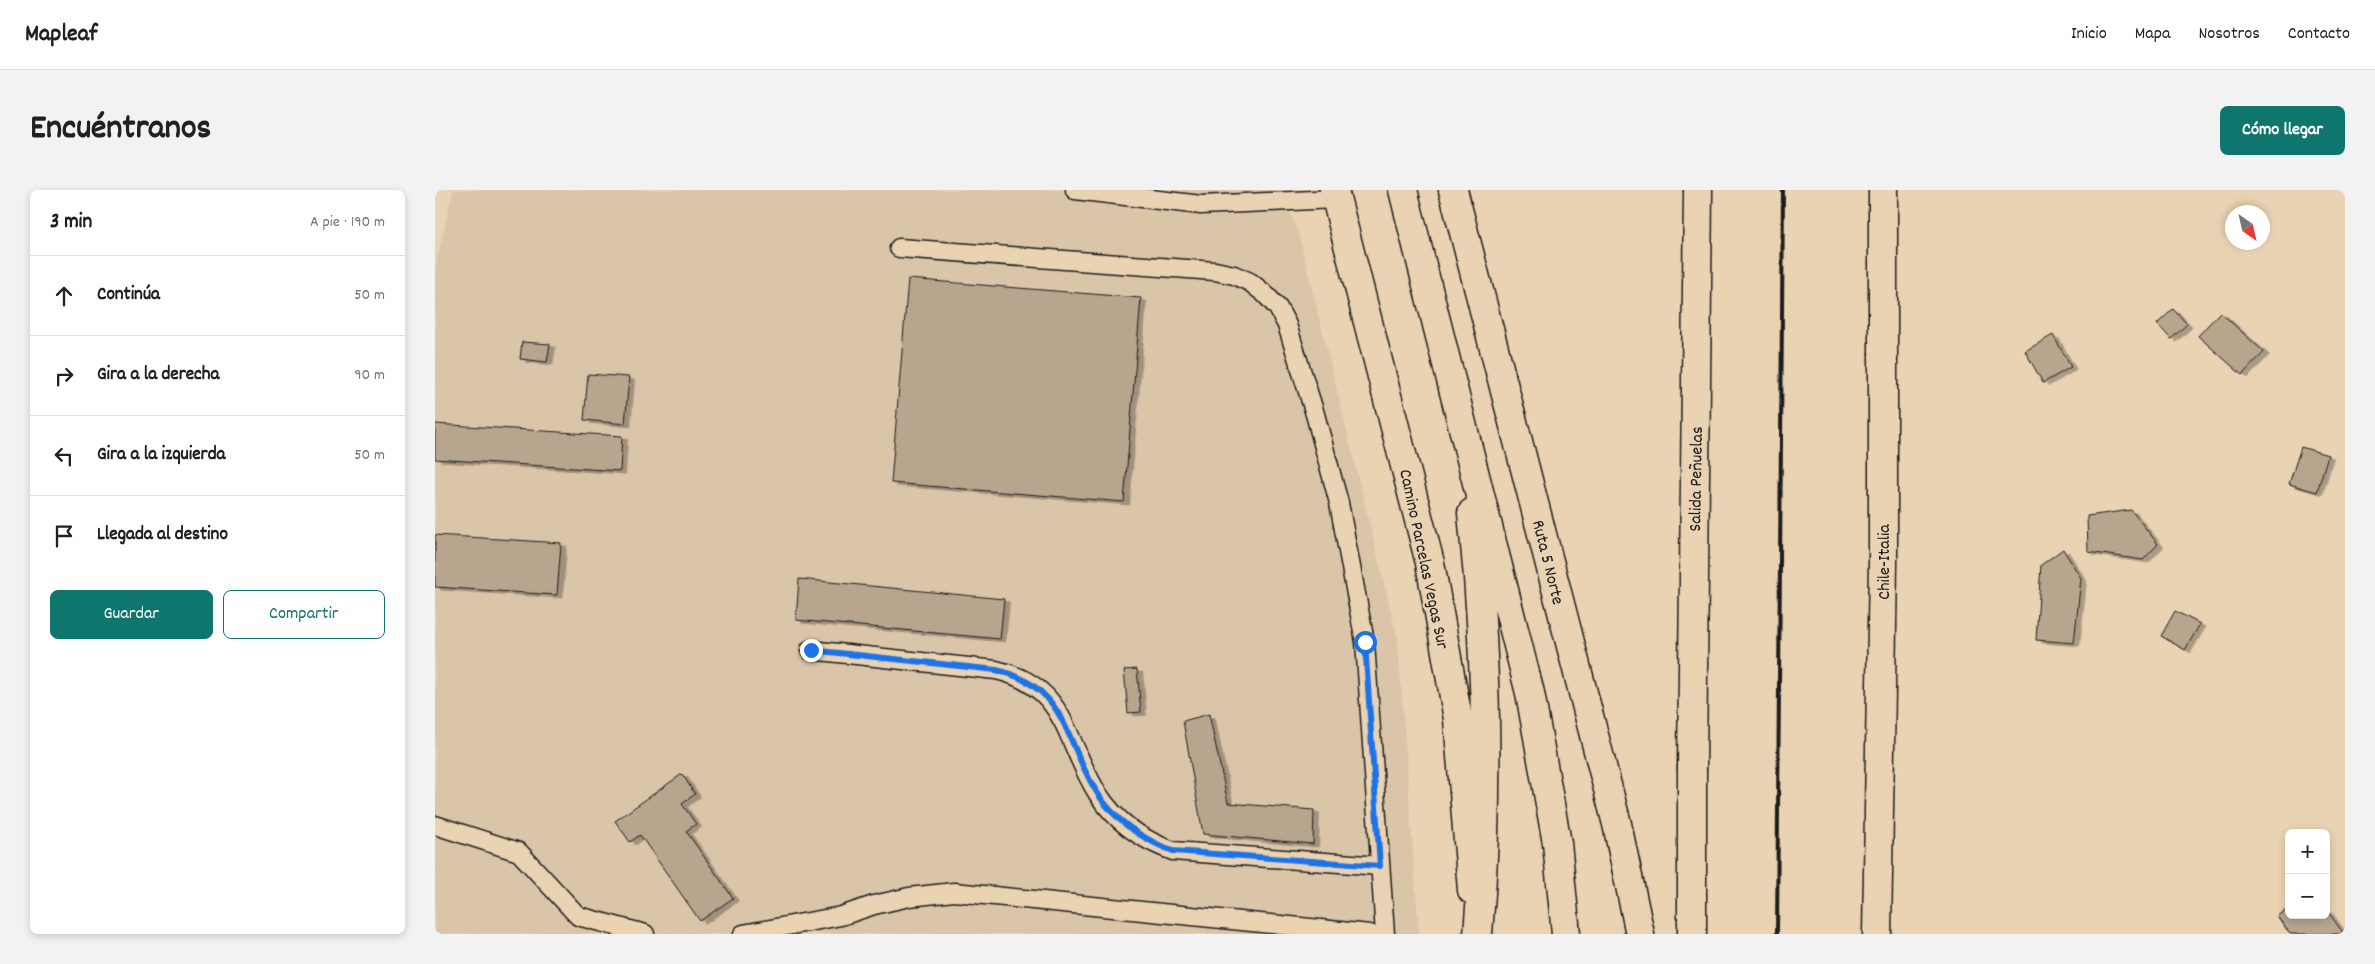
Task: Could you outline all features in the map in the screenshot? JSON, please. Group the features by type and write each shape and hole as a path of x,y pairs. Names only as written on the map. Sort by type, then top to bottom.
{"main road":[{"path":"1403,190 1530,693 1557,843 1566,934"},
{"name":"Ruta 5 Norte","path":"1453,190 1617,824 1641,934"},
{"name":"Salida Peñuelas","path":"1692,934 1698,190"},
{"name":"Chile-Italia","path":"1877,934 1883,563 1883,190"},
{"name":"Camino Parcelas Vegas Sur","path":"1335,194 1430,563 1458,719 1477,934"},
{"path":"1463,424 1474,534 1485,696 1486,815 1477,934"}],"lane":[{"path":"1075,190 1201,205 1335,194"},
{"path":"899,248 1215,271 1234,275 1250,282 1278,308 1287,325 1315,414 1339,503 1365,642 1385,934"},
{"path":"811,650 996,670 1013,674 1029,682 1043,692 1054,704 1088,776 1110,810 1125,825 1155,845 1173,851 1380,866"},
{"path":"435,825 519,852 578,916 645,934"},
{"path":"743,934 841,916 909,898 954,892 1369,934"}],"shaded area":[{"path":"453,190 1282,190 1299,235 1398,640 1419,934 435,934 435,269"}],"building":[{"path":"908,279 1141,298 1124,502 891,483"},
{"path":"2173,309 2187,324 2171,339 2157,324"},
{"path":"2220,312 2264,352 2242,375 2198,336"},
{"path":"2053,335 2071,367 2043,383 2025,351"},
{"path":"522,342 550,344 547,362 520,359"},
{"path":"588,374 629,377 625,424 584,420"},
{"path":"435,424 622,436 620,471 435,459"},
{"path":"2301,447 2328,455 2317,492 2289,484"},
{"path":"2131,510 2158,544 2143,560 2088,552 2087,516"},
{"path":"435,535 561,543 557,595 435,587"},
{"path":"2063,549 2081,578 2074,643 2036,640 2041,565"},
{"path":"799,579 1004,599 1000,639 796,620"},
{"path":"2175,611 2200,624 2185,650 2161,636"},
{"path":"1137,669 1141,712 1128,713 1124,670"},
{"path":"1209,714 1228,803 1314,810 1313,844 1203,834 1183,721"},
{"path":"682,774 695,794 682,804 696,824 686,831 733,898 700,921 640,835 630,842 615,821"},
{"path":"2285,911 2285,919 2330,919 2330,915 2344,934 2290,934 2277,916"}],"railway":[{"path":"1777,934 1783,190"}],"route":[{"path":"811,650 996,670 1013,674 1029,682 1043,692 1054,704 1088,776 1110,810 1139,836 1155,845 1173,851 1380,866 1365,642"}]}
